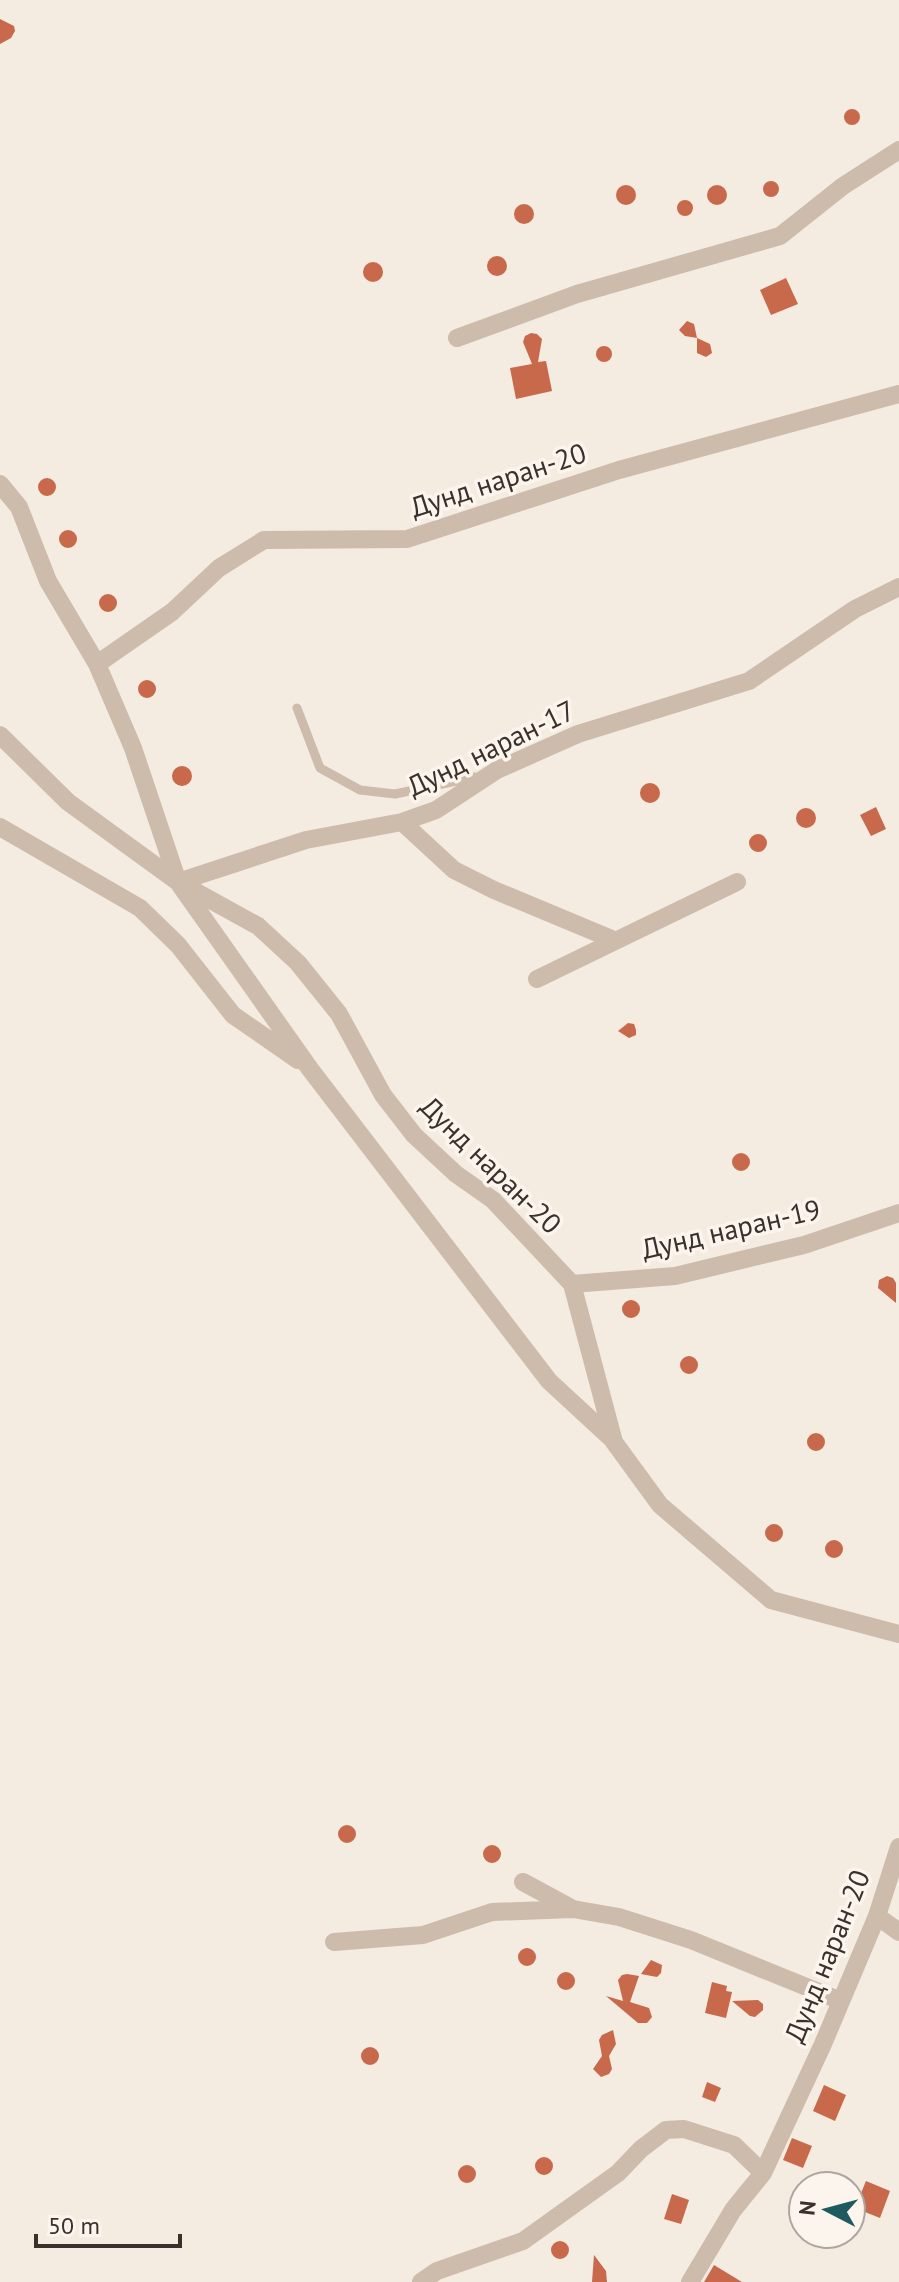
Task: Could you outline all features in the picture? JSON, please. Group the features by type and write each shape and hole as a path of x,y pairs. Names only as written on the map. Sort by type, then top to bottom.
{"street":[{"path":"457,338 577,294 780,236 843,186 899,150"},
{"name":"Дунд наран-20","path":"97,664 172,612 219,568 264,540 407,539 619,470 899,394"},
{"path":"0,484 19,507 48,581 97,664 133,748 178,882 310,1069 549,1381 614,1442"},
{"name":"Дунд наран-17","path":"178,882 306,840 402,822 436,810 497,770 578,734 749,681 855,609 899,587"},
{"name":"Дунд наран-20","path":"0,735 68,802 178,882 258,926 298,963 339,1014 383,1095 414,1135 456,1174 493,1200 572,1284 614,1442 660,1505 771,1600 899,1634"},
{"path":"402,822 454,870 614,940"},
{"path":"0,827 140,908 178,945 233,1015 310,1069"},
{"path":"537,979 737,882"},
{"name":"Дунд наран-19","path":"572,1284 675,1276 804,1245 899,1213"},
{"name":"Дунд наран-20","path":"690,2282 733,2210 763,2173 877,1916 899,1847"},
{"path":"523,1882 573,1909"},
{"path":"334,1942 423,1935 492,1912 573,1909 619,1917 691,1940 841,2001"},
{"path":"877,1916 899,1932"},
{"path":"421,2282 437,2271 523,2241 618,2173 641,2149 666,2130 684,2129 734,2145 763,2173"}],"lane":[{"path":"297,708 320,768 360,790 395,794 449,784 497,770"}],"building":[{"path":"0,19 14,26 15,31 11,38 0,44"},
{"path":"852,109 858,111 858,123 852,125 846,123 844,117 846,111"},
{"path":"771,181 779,189 771,197 763,189"},
{"path":"622,185 630,185 636,195 630,205 622,205 616,199 616,191"},
{"path":"717,185 724,188 727,195 724,202 717,205 710,202 707,195 710,188"},
{"path":"685,200 691,202 691,214 685,216 679,214 677,208 679,202"},
{"path":"520,204 528,204 534,214 528,224 520,224 514,218 514,210"},
{"path":"497,256 504,259 507,266 504,273 497,276 490,273 487,266 490,259"},
{"path":"369,262 377,262 383,272 377,282 369,282 363,276 363,268"},
{"path":"786,278 798,304 771,315 760,290"},
{"path":"687,321 694,324 697,338 685,336 679,330"},
{"path":"531,333 542,339 538,362 546,361 552,391 516,399 510,368 532,364 523,342 525,336"},
{"path":"697,338 710,344 712,353 706,357 697,353"},
{"path":"601,346 607,346 612,354 610,360 601,362 596,357 596,351"},
{"path":"43,478 51,478 56,487 54,494 43,496 38,491 38,483"},
{"path":"68,530 77,539 68,548 59,539"},
{"path":"104,594 112,594 117,603 115,610 104,612 99,607 99,599"},
{"path":"143,680 151,680 156,689 154,696 143,698 138,693 138,685"},
{"path":"178,766 186,766 192,776 186,786 178,786 172,780 172,772"},
{"path":"650,783 657,786 660,793 657,800 650,803 643,800 640,793 643,786"},
{"path":"876,807 886,829 871,836 860,815"},
{"path":"806,808 813,811 816,818 813,825 806,828 799,825 796,818 799,811"},
{"path":"754,834 762,834 767,843 765,850 754,852 749,847 749,839"},
{"path":"628,1023 634,1024 636,1030 636,1035 629,1038 618,1031"},
{"path":"741,1153 750,1162 741,1171 732,1162"},
{"path":"887,1276 896,1283 896,1303 878,1288 879,1280"},
{"path":"631,1300 640,1309 631,1318 622,1309"},
{"path":"689,1356 698,1365 689,1374 680,1365"},
{"path":"816,1433 825,1442 816,1451 807,1442"},
{"path":"774,1524 783,1533 774,1542 765,1533"},
{"path":"834,1540 843,1549 834,1558 825,1549"},
{"path":"347,1825 356,1834 347,1843 338,1834"},
{"path":"492,1845 501,1854 492,1863 483,1854"},
{"path":"527,1948 536,1957 527,1966 518,1957"},
{"path":"651,1960 662,1965 657,1977 641,1974"},
{"path":"566,1972 575,1981 566,1990 557,1981"},
{"path":"627,1974 639,1976 630,2002 649,2008 652,2017 647,2023 638,2023 606,1996 623,2001 618,1980"},
{"path":"712,1982 727,1986 726,1991 732,1992 726,2018 705,2013"},
{"path":"758,2000 763,2004 763,2010 755,2017 732,2001"},
{"path":"613,2030 616,2044 609,2056 612,2069 601,2077 593,2069 602,2056 599,2040"},
{"path":"370,2047 379,2056 370,2065 361,2056"},
{"path":"707,2082 721,2088 715,2102 702,2097"},
{"path":"824,2085 846,2095 835,2121 813,2111"},
{"path":"792,2138 812,2146 803,2168 783,2160"},
{"path":"544,2157 553,2166 544,2175 535,2166"},
{"path":"467,2165 476,2174 467,2183 458,2174"},
{"path":"867,2181 890,2191 880,2218 867,2213"},
{"path":"672,2194 689,2200 681,2224 664,2219"},
{"path":"560,2241 569,2250 560,2259 551,2250"},
{"path":"594,2255 606,2271 607,2282 592,2282"},
{"path":"714,2265 742,2282 704,2282"}]}
